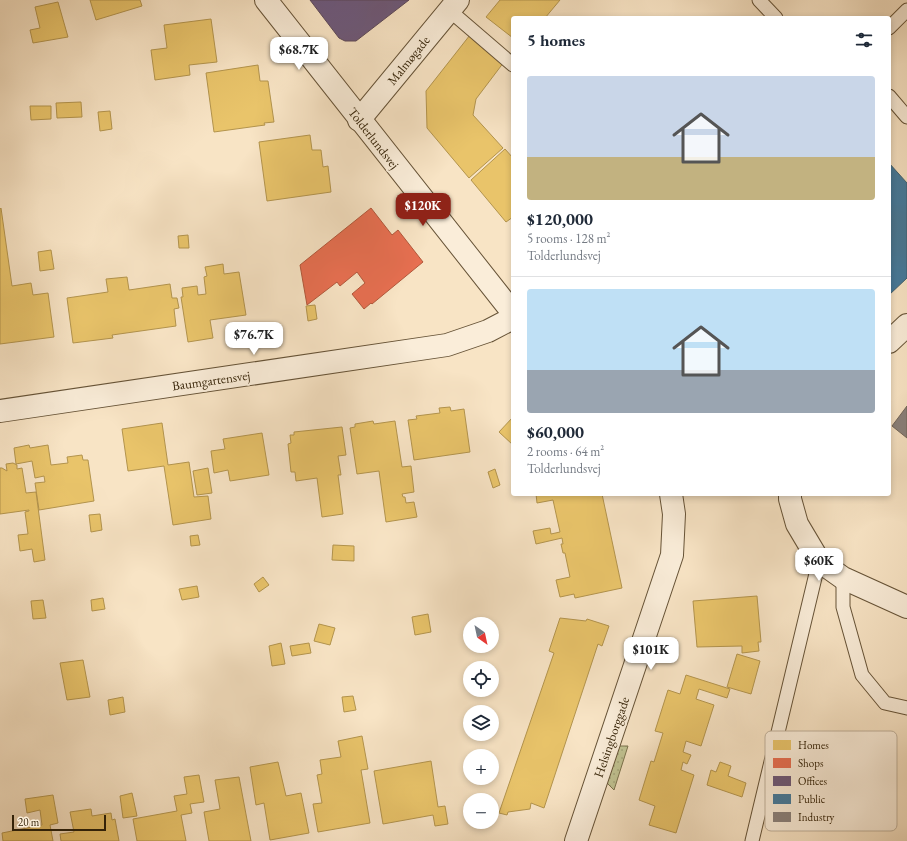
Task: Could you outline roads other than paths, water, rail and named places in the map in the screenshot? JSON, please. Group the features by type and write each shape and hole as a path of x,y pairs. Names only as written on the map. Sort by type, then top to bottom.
{"street":[{"name":"Tolderlundsvej","path":"266,0 511,310"},
{"name":"Malmøgade","path":"360,120 453,5"},
{"name":"Baumgartensvej","path":"0,411 447,345 488,331 511,319"},
{"path":"891,340 907,325"},
{"name":"Helsingborggade","path":"576,841 672,555 674,514 671,496"},
{"path":"790,497 798,524 818,561 843,578 907,607"}],"lane":[{"path":"759,0 769,16"},
{"path":"453,5 511,63"},
{"path":"891,26 907,10"},
{"path":"891,98 907,117"},
{"path":"778,731 818,561"},
{"path":"843,578 843,607 862,675 884,703 907,708"},
{"path":"752,841 765,786"}]}
